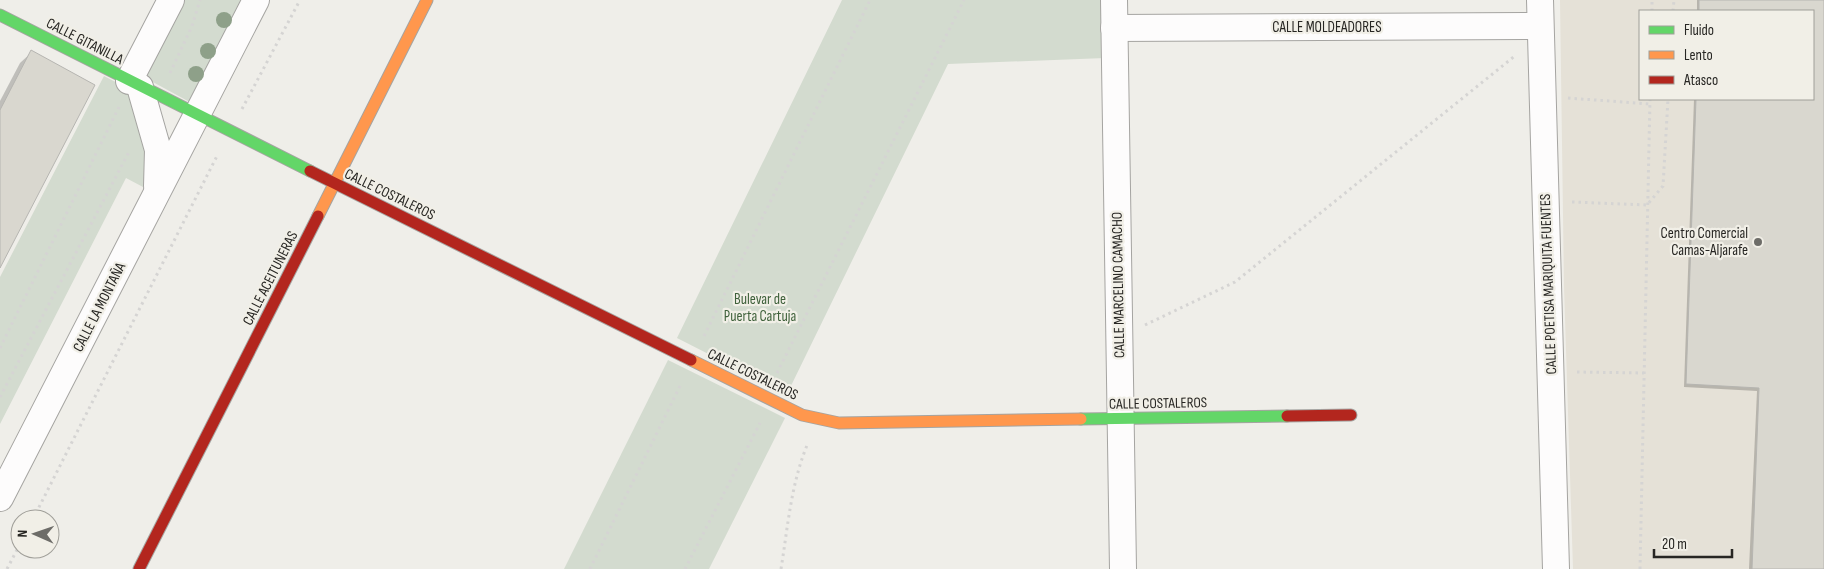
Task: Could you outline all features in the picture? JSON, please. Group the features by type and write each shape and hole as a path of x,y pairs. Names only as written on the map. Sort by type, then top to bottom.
{"street":[{"path":"0,14 7,0"},
{"path":"157,194 158,150 144,95 171,0"},
{"name":"CALLE LA MONTAÑA","path":"0,498 256,0"},
{"name":"CALLE ACEITUNERAS","path":"139,569 427,0"},
{"name":"CALLE MARCELINO CAMACHO","path":"1114,0 1123,569"},
{"name":"CALLE POETISA MARIQUITA FUENTES","path":"1540,0 1556,569"},
{"name":"CALLE GITANILLA","path":"0,14 144,95 198,116"},
{"name":"CALLE MOLDEADORES","path":"1114,28 1541,34"},
{"name":"CALLE COSTALEROS","path":"198,116 802,415 820,420 839,423 1351,415"}],"path":[{"path":"0,348 105,136 144,95 192,26 200,0"},
{"path":"38,509 230,132 300,0"},
{"path":"590,569 870,0"},
{"path":"685,569 964,0"},
{"path":"1120,338 1235,282 1541,34"},
{"path":"0,397 144,95"},
{"path":"1543,96 1650,104"},
{"path":"1640,569 1650,100"},
{"path":"1647,205 1663,186 1668,100"},
{"path":"1546,202 1647,205"},
{"path":"1551,371 1644,373"},
{"path":"781,569 794,484 799,464 820,420"}],"shaded area":[{"path":"1560,0 1824,0 1824,569 1573,569 1564,287"}],"green space":[{"path":"178,0 251,0 197,106 140,75"},
{"name":"Bulevar de Puerta Cartuja","path":"842,0 1104,0 1105,58 948,64 787,394 677,338"},
{"path":"104,76 127,88 151,163 143,187 126,178 0,424 0,277"},
{"path":"668,360 785,418 709,569 564,569"}],"building":[{"name":"Centro Comercial Camas-Aljarafe","path":"1699,0 1824,0 1824,569 1752,569 1759,388 1686,384 1696,100 1814,100 1814,10 1699,10"},
{"path":"31,50 95,85 0,268 0,110"}],"traffic: fast":[{"path":"0,15 310,171"},
{"path":"1081,419 1287,416"}],"traffic: slow":[{"path":"318,216 427,0"},
{"path":"691,360 802,415 839,423 1081,419"}],"traffic: jam":[{"path":"310,171 691,360"},
{"path":"139,569 318,216"},
{"path":"1287,416 1351,415"}],"place":[{"name":"Centro Comercial Camas-Aljarafe","path":"1758,242"}]}
